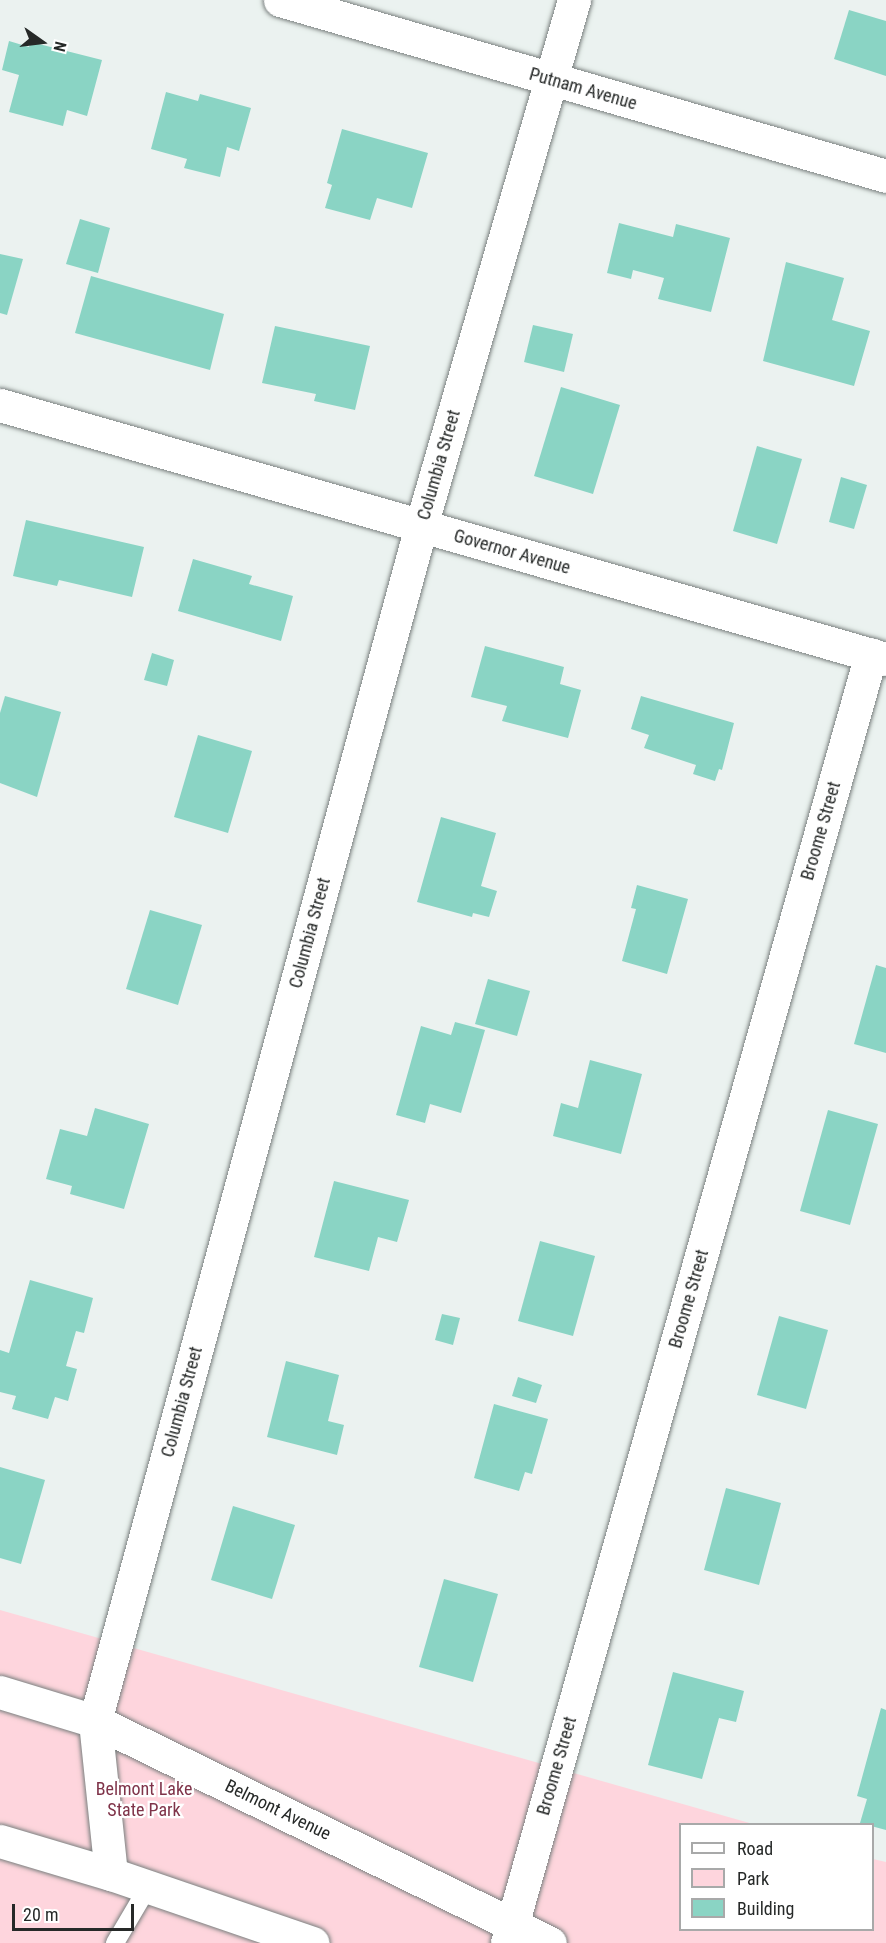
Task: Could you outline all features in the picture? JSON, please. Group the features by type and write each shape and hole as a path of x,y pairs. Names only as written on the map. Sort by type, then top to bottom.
{"street":[{"name":"Putnam Avenue","path":"280,0 886,176"},
{"name":"Columbia Street","path":"111,1874 95,1721 421,526 574,0"},
{"name":"Governor Avenue","path":"0,405 879,657"},
{"name":"Broome Street","path":"509,1934 879,657"},
{"name":"Belmont Avenue","path":"0,1692 95,1721 509,1934 550,1943"},
{"path":"0,1841 111,1874 313,1943"}],"lane":[{"path":"115,1943 148,1887"}],"green space":[{"name":"Belmont Lake State Park","path":"0,1610 749,1823 679,1823 679,1931 874,1931 874,1859 886,1862 886,1943 0,1943"}],"building":[{"path":"849,10 886,21 886,76 834,59"},
{"path":"9,41 29,47 31,42 102,60 87,116 67,110 63,126 9,112 19,75 2,70"},
{"path":"166,92 198,101 200,94 251,108 239,151 227,147 220,177 184,168 187,159 151,149"},
{"path":"342,129 428,153 412,208 377,198 370,220 325,208 332,185 327,183"},
{"path":"80,219 110,228 98,273 66,264"},
{"path":"619,223 673,237 676,224 730,238 711,312 658,299 664,278 633,270 631,279 607,273"},
{"path":"0,254 23,259 7,315 0,313"},
{"path":"786,262 844,278 832,320 870,331 854,386 763,361"},
{"path":"91,276 224,314 210,370 75,333"},
{"path":"533,325 573,334 564,372 524,362"},
{"path":"275,326 370,346 355,410 314,401 316,394 262,383"},
{"path":"561,387 620,405 593,494 534,476"},
{"path":"757,446 802,459 777,544 733,531"},
{"path":"841,477 867,485 854,529 829,522"},
{"path":"26,520 144,547 132,597 59,580 57,586 13,576"},
{"path":"193,559 252,576 249,584 293,596 281,641 178,611"},
{"path":"485,646 564,667 560,684 581,690 568,738 502,721 507,706 471,697"},
{"path":"152,653 174,660 167,686 144,680"},
{"path":"5,696 61,712 37,797 0,783 0,713"},
{"path":"641,696 734,723 722,770 719,769 715,781 693,774 696,765 644,748 649,735 631,729"},
{"path":"198,735 252,751 228,833 174,817"},
{"path":"441,817 496,833 481,886 497,891 489,917 473,913 472,917 417,902"},
{"path":"637,885 688,899 667,974 622,961 636,909 631,908"},
{"path":"150,910 202,925 178,1005 126,989"},
{"path":"876,965 886,968 886,1053 854,1044"},
{"path":"488,979 530,991 517,1036 475,1024"},
{"path":"455,1022 485,1030 461,1113 430,1104 425,1123 396,1115 421,1026 451,1035"},
{"path":"590,1060 642,1074 621,1154 553,1136 561,1103 578,1108"},
{"path":"95,1108 149,1124 124,1209 70,1194 72,1186 46,1179 60,1129 87,1136"},
{"path":"828,1110 878,1124 850,1225 800,1211"},
{"path":"334,1181 409,1200 397,1242 378,1237 369,1271 314,1257"},
{"path":"540,1241 595,1256 573,1336 518,1321"},
{"path":"30,1280 93,1298 84,1333 76,1331 66,1366 77,1369 68,1401 55,1397 48,1419 12,1409 16,1396 0,1392 0,1350 9,1353"},
{"path":"442,1314 460,1318 453,1345 435,1340"},
{"path":"779,1316 828,1330 806,1409 757,1395"},
{"path":"286,1361 339,1375 328,1421 344,1425 337,1455 267,1437"},
{"path":"518,1377 542,1385 536,1403 512,1396"},
{"path":"494,1404 548,1419 532,1474 525,1472 519,1491 474,1478"},
{"path":"0,1467 45,1480 21,1564 0,1558"},
{"path":"726,1488 781,1503 759,1585 704,1570"},
{"path":"233,1506 295,1525 272,1599 211,1580"},
{"path":"444,1579 498,1594 473,1682 419,1667"},
{"path":"673,1672 744,1691 736,1722 719,1718 702,1779 648,1765"},
{"path":"881,1708 886,1710 886,1830 874,1827 874,1823 860,1823 867,1799 857,1796"}]}
